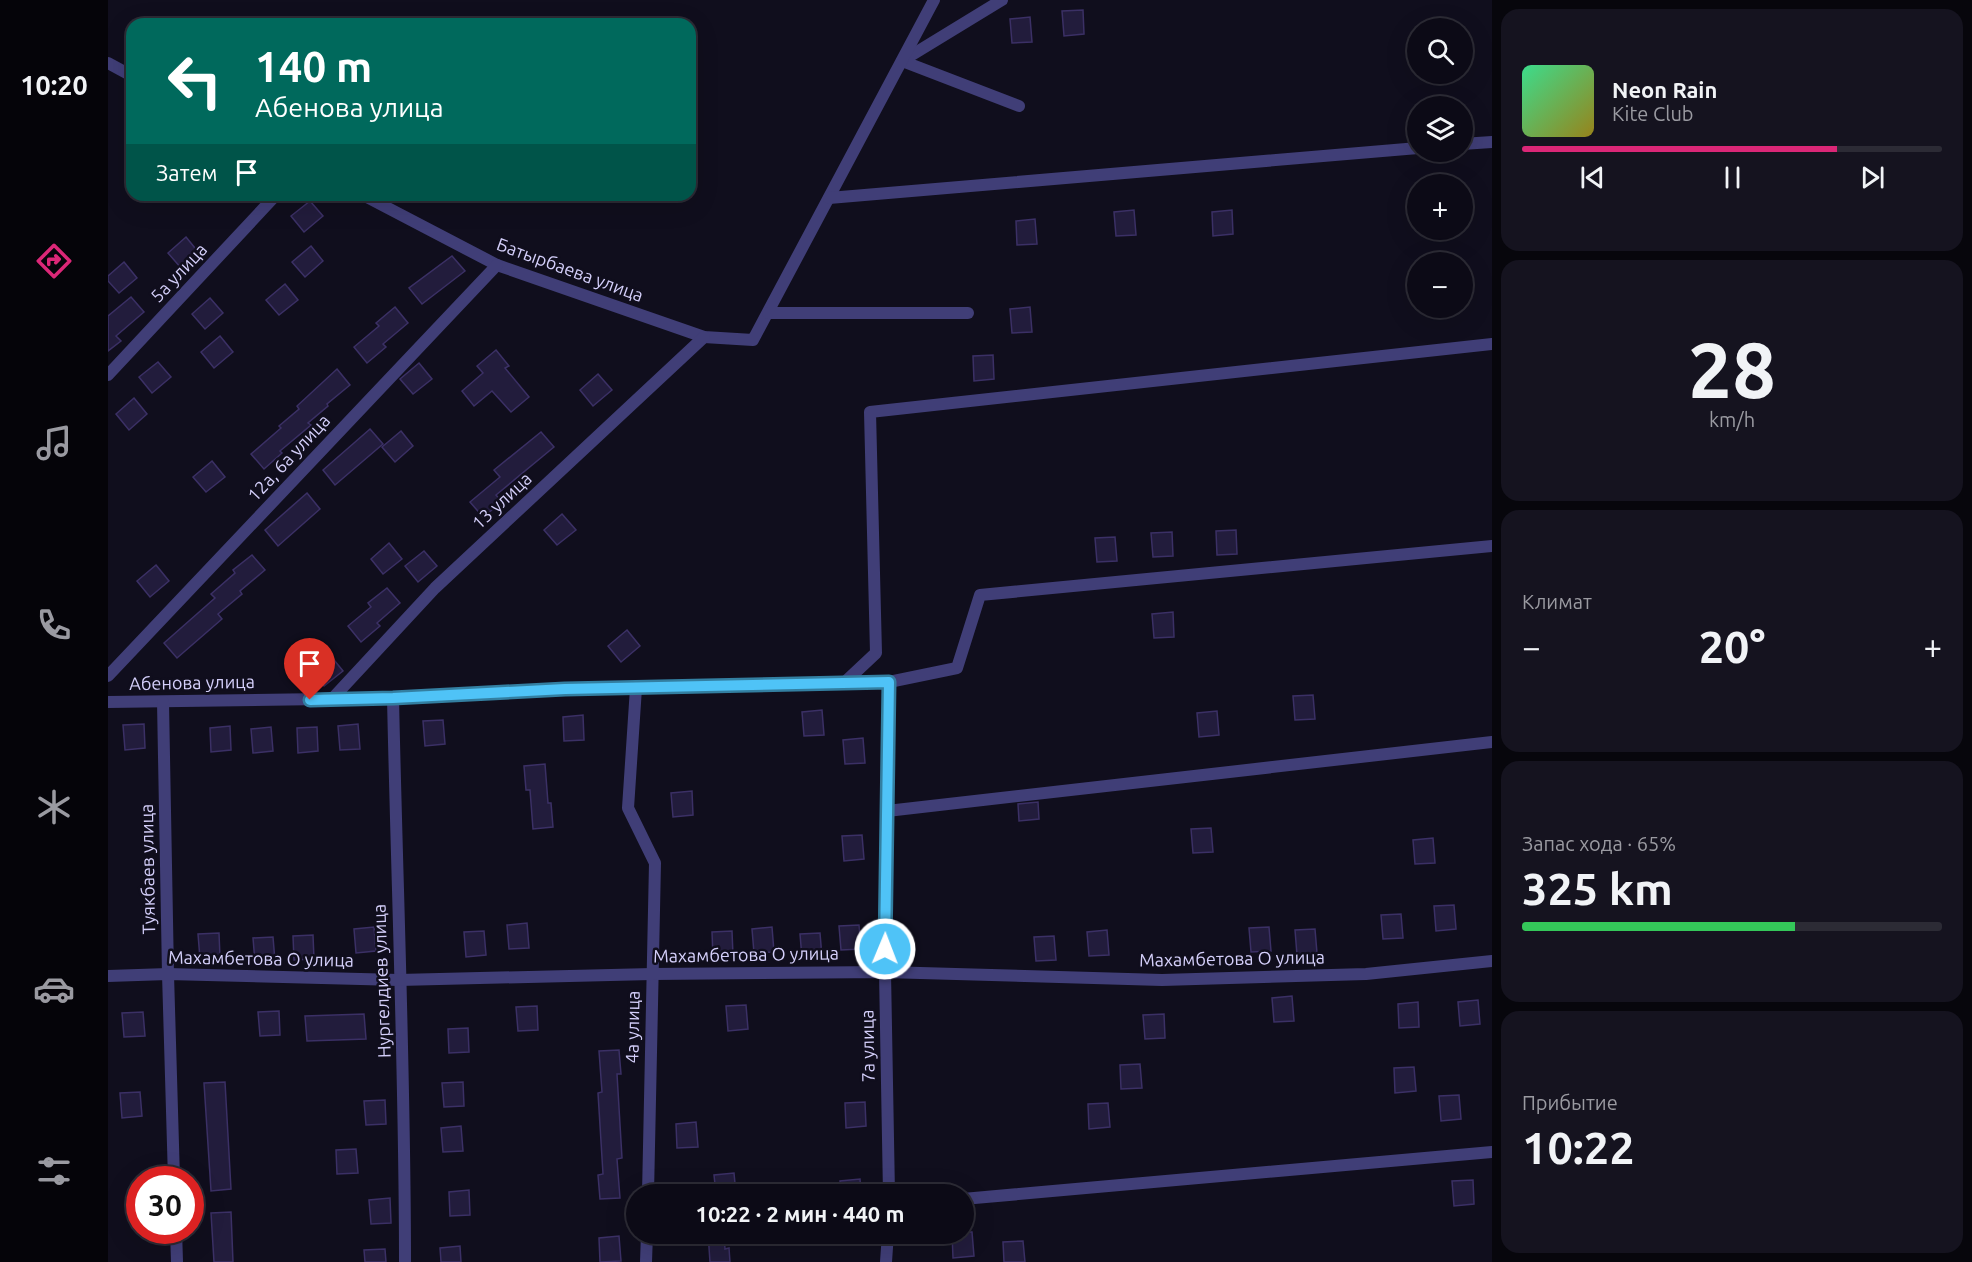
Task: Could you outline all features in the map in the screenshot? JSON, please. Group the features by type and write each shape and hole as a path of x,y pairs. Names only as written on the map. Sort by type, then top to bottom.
{"street":[{"path":"934,0 768,313 968,313"},
{"path":"902,61 1002,0"},
{"path":"902,61 1019,106"},
{"path":"108,63 126,73"},
{"path":"1473,143 1492,142"},
{"path":"829,198 1407,149"},
{"name":"5а улица","path":"108,375 270,201"},
{"name":"Батырбаева улица","path":"374,201 497,265 704,336 753,340 768,313"},
{"name":"12а, 6а улица","path":"108,676 497,265"},
{"name":"13 улица","path":"332,699 435,588 704,336"},
{"path":"844,683 876,653 870,412 1492,344"},
{"name":"Абенова улица","path":"108,702 393,698 636,688 889,682 957,668 980,595 1492,546"},
{"name":"7а улица","path":"889,682 885,972 889,1184"},
{"name":"4а улица","path":"636,688 628,808 655,863 648,1184"},
{"name":"Нургелдиев улица","path":"393,698 399,980 405,1096 405,1262"},
{"name":"Туякбаев улица","path":"163,702 174,1166"},
{"path":"887,811 1492,742"},
{"name":"Махамбетова О улица","path":"108,976 168,974 399,980 652,974 885,972 1162,980 1366,974 1492,962"},
{"path":"974,1198 1492,1152"},
{"path":"176,1244 177,1262"},
{"path":"646,1262 647,1244"},
{"path":"886,1262 887,1244"}],"building":[{"path":"1083,10 1084,34 1064,36 1062,11"},
{"path":"1030,17 1032,42 1012,43 1010,19"},
{"path":"310,201 323,216 304,232 291,216"},
{"path":"1134,210 1136,235 1116,236 1114,212"},
{"path":"1232,210 1233,234 1213,236 1212,212"},
{"path":"1035,219 1037,244 1017,245 1016,221"},
{"path":"186,237 199,253 181,268 168,253"},
{"path":"311,246 323,261 305,277 292,262"},
{"path":"452,256 465,271 422,304 409,288"},
{"path":"124,262 137,278 119,293 108,281 108,276"},
{"path":"285,284 298,300 279,315 266,300"},
{"path":"131,297 144,312 116,336 121,341 108,351 108,316"},
{"path":"210,298 223,313 205,329 192,314"},
{"path":"395,307 408,323 383,344 386,347 367,363 354,347 379,326 376,323"},
{"path":"1030,307 1032,332 1012,333 1010,309"},
{"path":"220,336 233,352 214,368 201,352"},
{"path":"496,350 509,366 505,368 529,397 511,412 492,391 474,406 462,391 483,373 477,366"},
{"path":"993,355 994,379 974,381 973,356"},
{"path":"158,362 171,377 152,393 139,377"},
{"path":"419,363 432,379 413,394 400,379"},
{"path":"337,369 350,385 327,404 328,406 308,423 311,425 280,451 282,453 264,469 251,454 281,428 279,426 299,409 297,406"},
{"path":"598,374 612,390 593,406 580,390"},
{"path":"134,398 147,414 129,430 116,414"},
{"path":"370,429 383,444 335,485 323,470"},
{"path":"401,431 413,446 395,462 382,447"},
{"path":"541,432 554,447 496,495 502,502 483,517 470,502 500,477 494,470"},
{"path":"212,461 225,477 206,492 193,477"},
{"path":"307,493 320,509 278,546 265,530"},
{"path":"562,514 576,530 557,545 544,530"},
{"path":"1236,530 1237,554 1217,555 1216,531"},
{"path":"1172,532 1173,556 1153,557 1151,533"},
{"path":"1115,537 1117,561 1097,562 1095,538"},
{"path":"389,543 402,559 383,574 371,559"},
{"path":"424,551 437,566 418,582 405,566"},
{"path":"252,555 265,570 240,591 242,594 218,614 222,619 177,658 164,643 215,598 211,594 235,573 233,570"},
{"path":"156,565 169,581 150,597 137,581"},
{"path":"387,588 400,603 377,623 380,626 361,642 348,626 371,607 368,603"},
{"path":"1173,612 1174,637 1154,638 1152,614"},
{"path":"627,630 640,646 621,662 608,646"},
{"path":"330,655 343,671 324,686 311,671"},
{"path":"1313,695 1315,719 1295,720 1293,696"},
{"path":"822,710 824,735 804,736 802,712"},
{"path":"1217,711 1219,735 1199,737 1197,713"},
{"path":"583,715 584,740 564,741 563,717"},
{"path":"443,720 445,744 425,746 423,721"},
{"path":"144,724 145,748 125,750 123,725"},
{"path":"358,724 360,749 340,750 338,726"},
{"path":"230,726 231,750 211,752 210,728"},
{"path":"271,727 273,751 253,753 251,729"},
{"path":"317,727 318,751 298,753 297,728"},
{"path":"863,738 865,763 845,764 843,740"},
{"path":"545,764 548,803 551,803 553,827 533,829 530,790 526,790 524,766"},
{"path":"692,791 693,815 673,817 671,793"},
{"path":"1038,802 1039,819 1019,821 1018,804"},
{"path":"1211,828 1213,852 1193,853 1191,829"},
{"path":"862,835 864,859 844,861 842,836"},
{"path":"1433,838 1435,863 1415,864 1413,840"},
{"path":"1454,905 1456,929 1436,931 1434,906"},
{"path":"1401,914 1403,938 1383,939 1381,915"},
{"path":"527,923 529,948 509,949 507,925"},
{"path":"859,925 861,949 841,950 839,926"},
{"path":"374,927 376,951 356,953 354,929"},
{"path":"772,927 774,952 754,953 752,929"},
{"path":"1269,927 1271,951 1251,952 1249,928"},
{"path":"1315,929 1317,953 1297,955 1295,930"},
{"path":"1107,930 1109,955 1089,956 1087,932"},
{"path":"484,931 486,955 466,957 464,932"},
{"path":"732,931 733,955 713,957 712,932"},
{"path":"219,933 220,957 200,959 198,934"},
{"path":"820,933 822,957 802,958 800,934"},
{"path":"313,935 314,959 294,960 293,936"},
{"path":"1054,936 1056,960 1036,961 1034,937"},
{"path":"273,937 275,961 255,962 253,938"},
{"path":"1292,996 1294,1021 1274,1022 1272,998"},
{"path":"1478,1000 1480,1024 1460,1026 1458,1002"},
{"path":"1418,1002 1419,1027 1399,1028 1398,1004"},
{"path":"746,1005 748,1029 728,1031 726,1006"},
{"path":"537,1006 538,1030 518,1031 516,1007"},
{"path":"279,1011 280,1035 260,1036 258,1012"},
{"path":"143,1012 145,1036 124,1037 122,1013"},
{"path":"364,1014 366,1039 307,1041 305,1016"},
{"path":"1164,1014 1165,1038 1145,1039 1143,1015"},
{"path":"468,1028 469,1052 449,1053 448,1029"},
{"path":"619,1050 621,1074 617,1074 622,1158 617,1159 620,1198 600,1199 598,1175 603,1174 598,1093 602,1092 599,1051"},
{"path":"1140,1064 1142,1088 1121,1089 1120,1065"},
{"path":"1414,1067 1416,1091 1395,1093 1394,1068"},
{"path":"225,1082 231,1189 211,1191 204,1083"},
{"path":"463,1082 464,1106 444,1107 442,1083"},
{"path":"140,1092 142,1116 122,1118 120,1093"},
{"path":"1459,1095 1461,1119 1441,1121 1439,1096"},
{"path":"385,1100 386,1124 366,1125 364,1101"},
{"path":"865,1102 866,1126 846,1128 845,1103"},
{"path":"1108,1103 1110,1127 1089,1129 1088,1104"},
{"path":"696,1122 698,1147 677,1148 676,1124"},
{"path":"461,1126 463,1151 443,1152 441,1128"},
{"path":"356,1149 358,1173 337,1174 336,1150"},
{"path":"734,1173 735,1184 715,1184 714,1175"},
{"path":"860,1179 860,1184 840,1184 840,1181"},
{"path":"1473,1180 1474,1204 1454,1206 1452,1181"},
{"path":"469,1190 470,1215 450,1216 449,1192"},
{"path":"390,1198 391,1223 371,1224 369,1200"},
{"path":"231,1212 233,1262 214,1262 211,1213"},
{"path":"619,1236 621,1261 600,1262 599,1238"},
{"path":"1023,1241 1025,1262 1004,1262 1003,1242"},
{"path":"709,1244 725,1244 725,1249 729,1248 730,1262 710,1262"},
{"path":"952,1244 973,1244 974,1256 953,1258"},
{"path":"460,1246 461,1262 441,1262 440,1248"},
{"path":"385,1249 386,1262 365,1262 364,1250"}],"route":[{"path":"310,700 565,689 889,682 885,949"}]}
